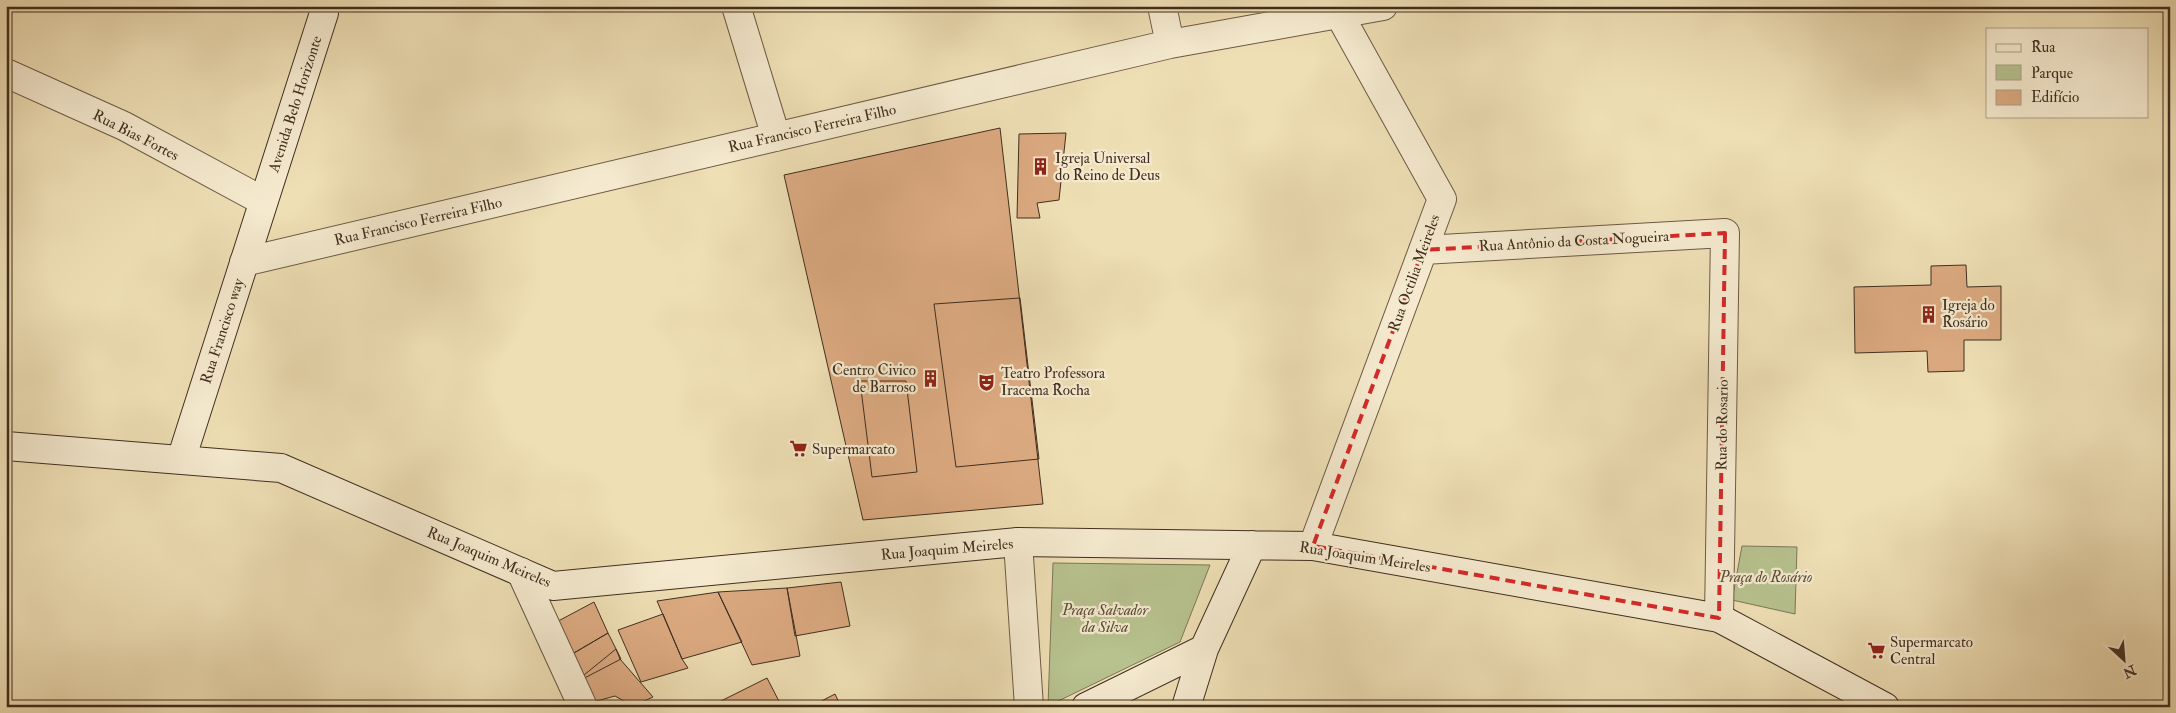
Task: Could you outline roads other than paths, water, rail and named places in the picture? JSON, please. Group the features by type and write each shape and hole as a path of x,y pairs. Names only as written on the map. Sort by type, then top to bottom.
{"street":[{"name":"Avenida Belo Horizonte","path":"263,201 324,13 324,6"},
{"path":"736,6 776,137"},
{"path":"1162,6 1170,44"},
{"name":"Rua Francisco Ferreira Filho","path":"244,262 1306,13 1339,14 1383,6"},
{"name":"Rua Octilia Meireles","path":"1313,546 1442,199 1339,14"},
{"name":"Rua Bias Fortes","path":"6,73 124,126 263,201"},
{"name":"Rua Francisco way","path":"181,460 263,201"},
{"name":"Rua Antônio da Costa Nogueira","path":"1423,250 1725,233"},
{"name":"Rua do Rosario","path":"1719,618 1725,233"},
{"name":"Rua Joaquim Meireles","path":"6,446 281,468 554,586 1018,542 1313,546 1719,618 1885,707"},
{"path":"1018,542 1029,707"},
{"path":"1186,707 1204,649 1252,545"},
{"path":"521,572 583,707"},
{"path":"1086,707 1204,649"}],"place":[{"name":"Igreja Universal do Reino de Deus","path":"1041,167"},
{"name":"Igreja do Rosário","path":"1928,314"},
{"name":"Centro Civico de Barroso","path":"930,379"},
{"name":"Teatro Professora Iracema Rocha","path":"987,382"},
{"name":"Supermarcato","path":"798,449"},
{"name":"Supermarcato Central","path":"1876,651"}],"park label":[{"name":"Praça do Rosário","path":"1766,577"},
{"name":"Praça Salvador da Silva","path":"1105,618"}]}
